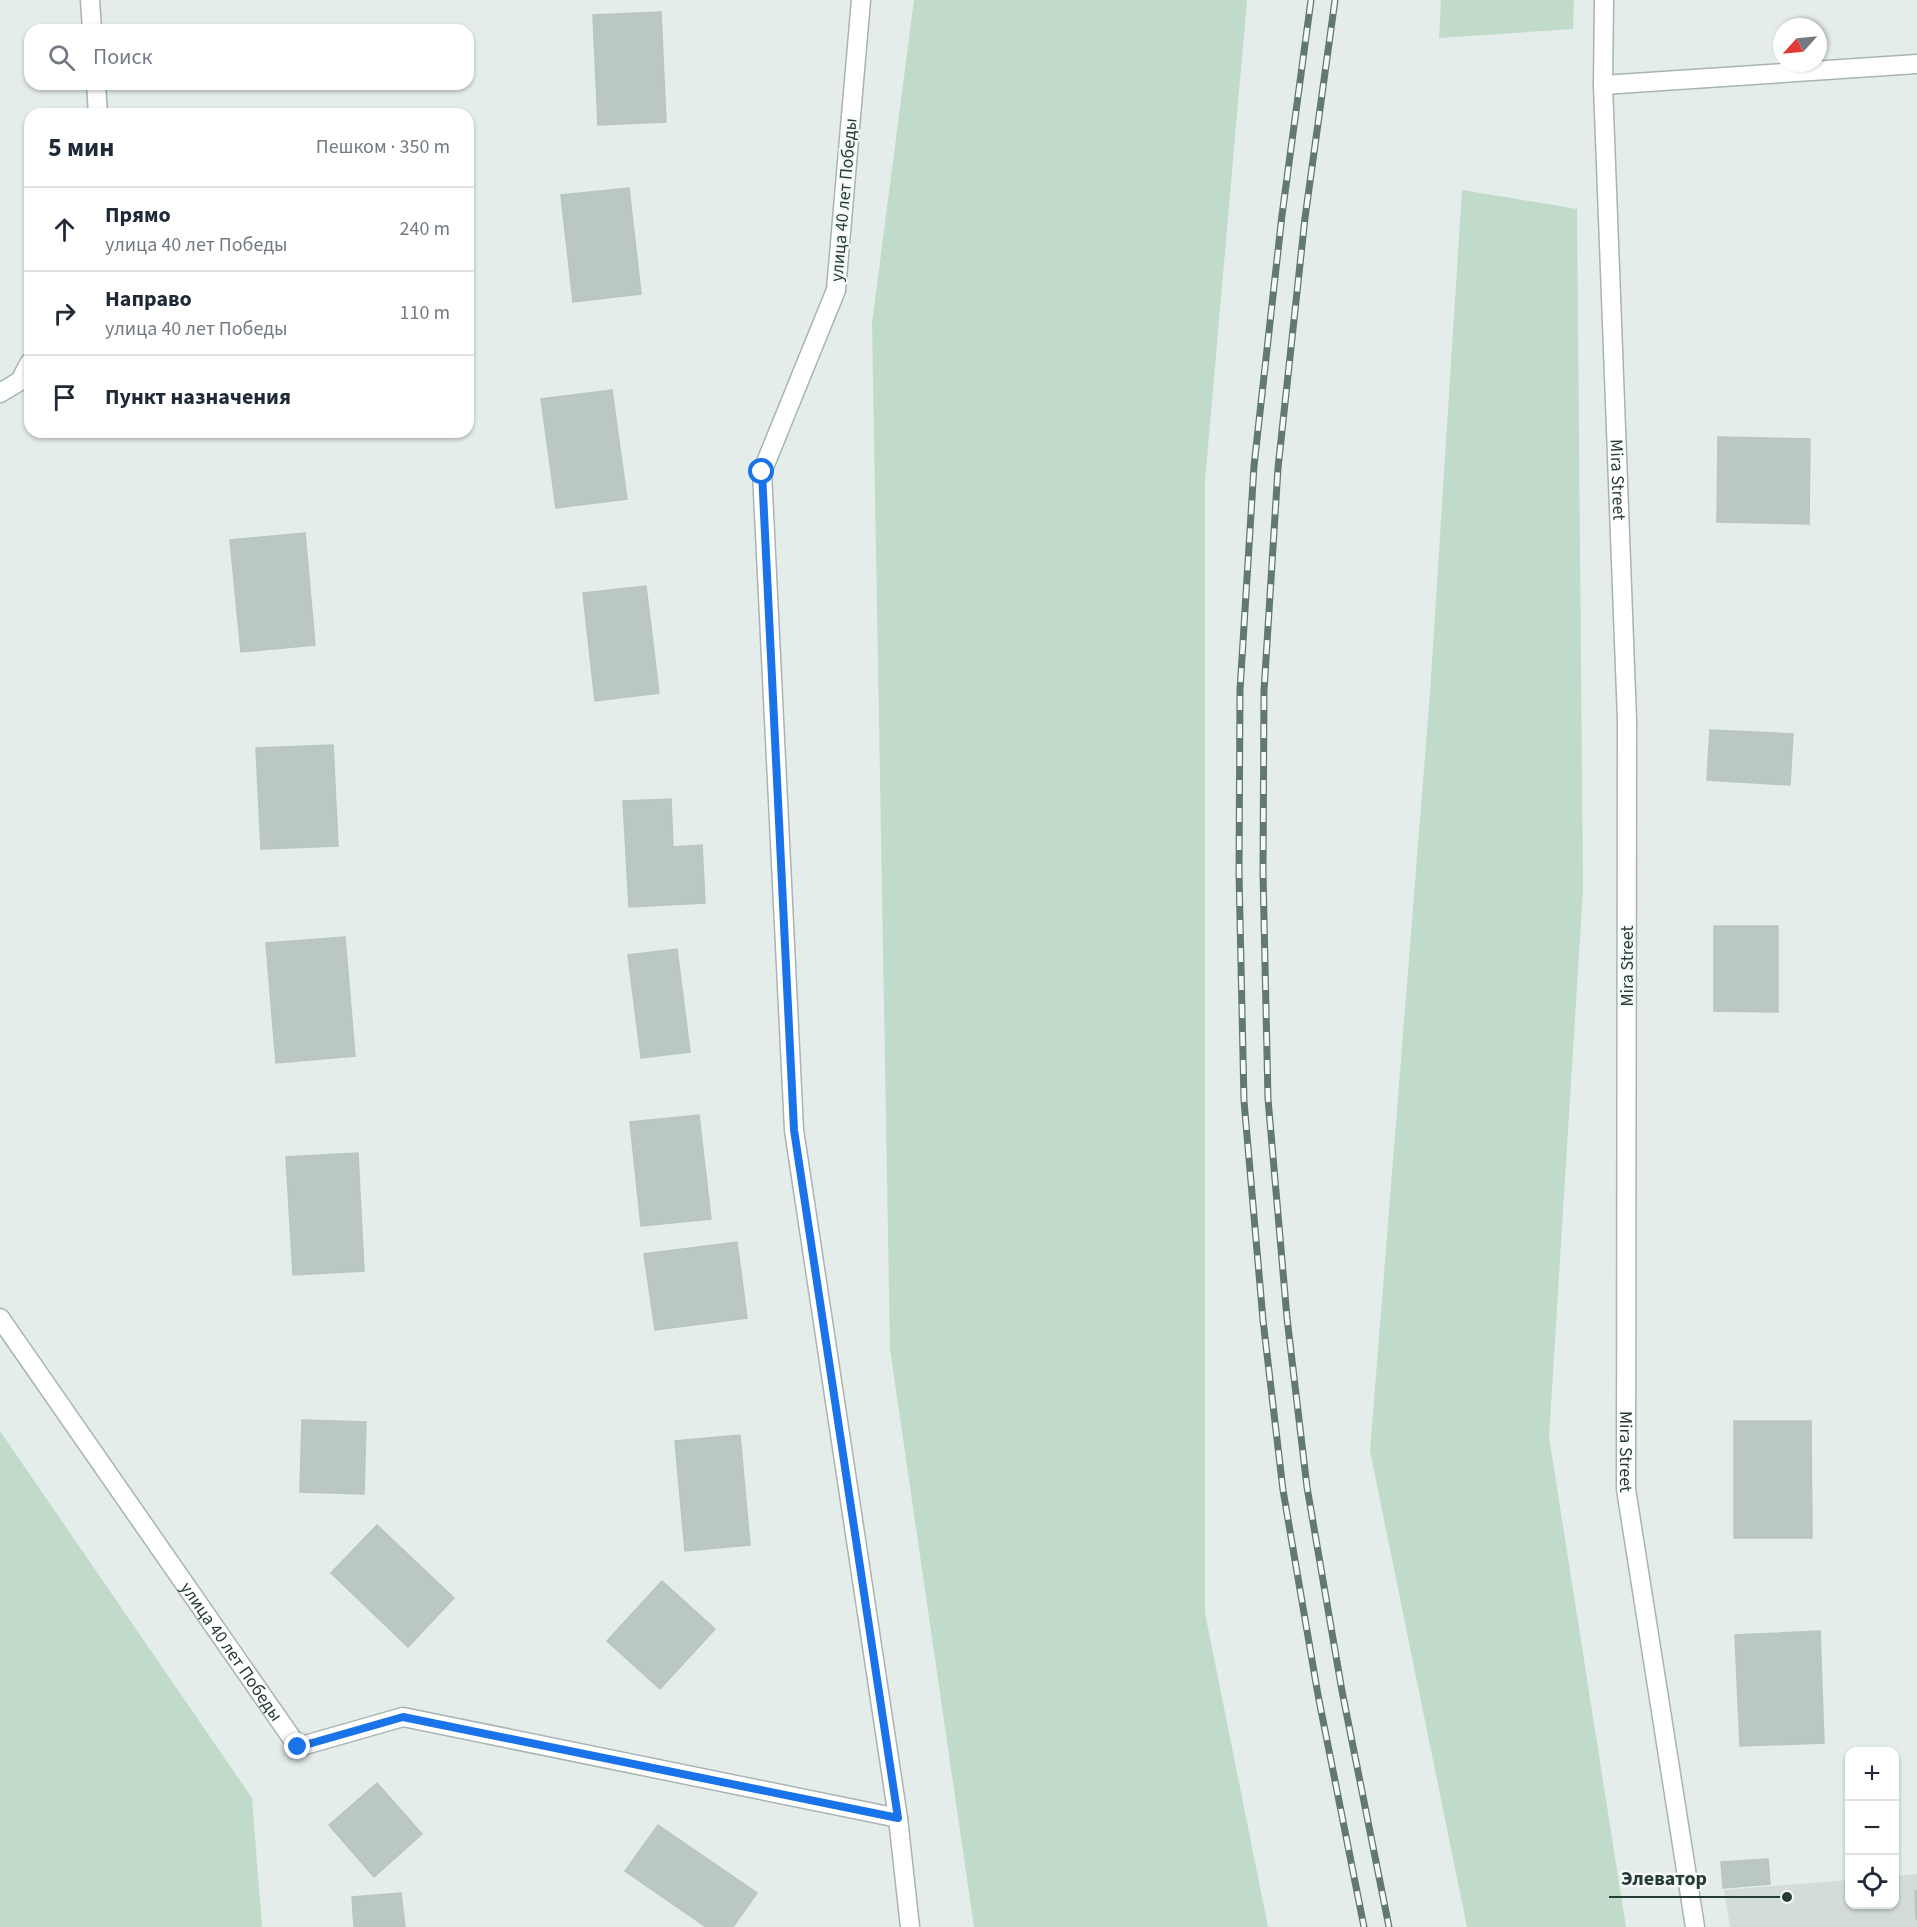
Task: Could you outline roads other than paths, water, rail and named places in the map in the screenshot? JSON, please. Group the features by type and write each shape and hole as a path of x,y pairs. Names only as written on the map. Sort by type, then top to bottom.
{"street":[{"path":"90,0 92,24"},
{"name":"улица 40 лет Победы","path":"861,0 836,290 762,472 794,1130 898,1818 910,1927"},
{"name":"Mira Street","path":"1604,0 1603,86 1627,720 1626,1489 1695,1927"},
{"path":"1603,86 1917,64"},
{"path":"96,90 98,108"},
{"path":"0,393 20,381 24,373"},
{"name":"улица 40 лет Победы","path":"0,1317 298,1747 403,1717 898,1818"}],"railway":[{"path":"1311,0 1282,215 1254,466 1240,690 1239,873 1244,1101 1263,1320 1283,1490 1318,1695 1364,1927"},
{"path":"1335,0 1305,218 1278,468 1264,691 1263,873 1268,1099 1287,1318 1307,1487 1342,1691 1389,1927"}],"place":[{"name":"Элеватор","path":"1787,1897"}]}
